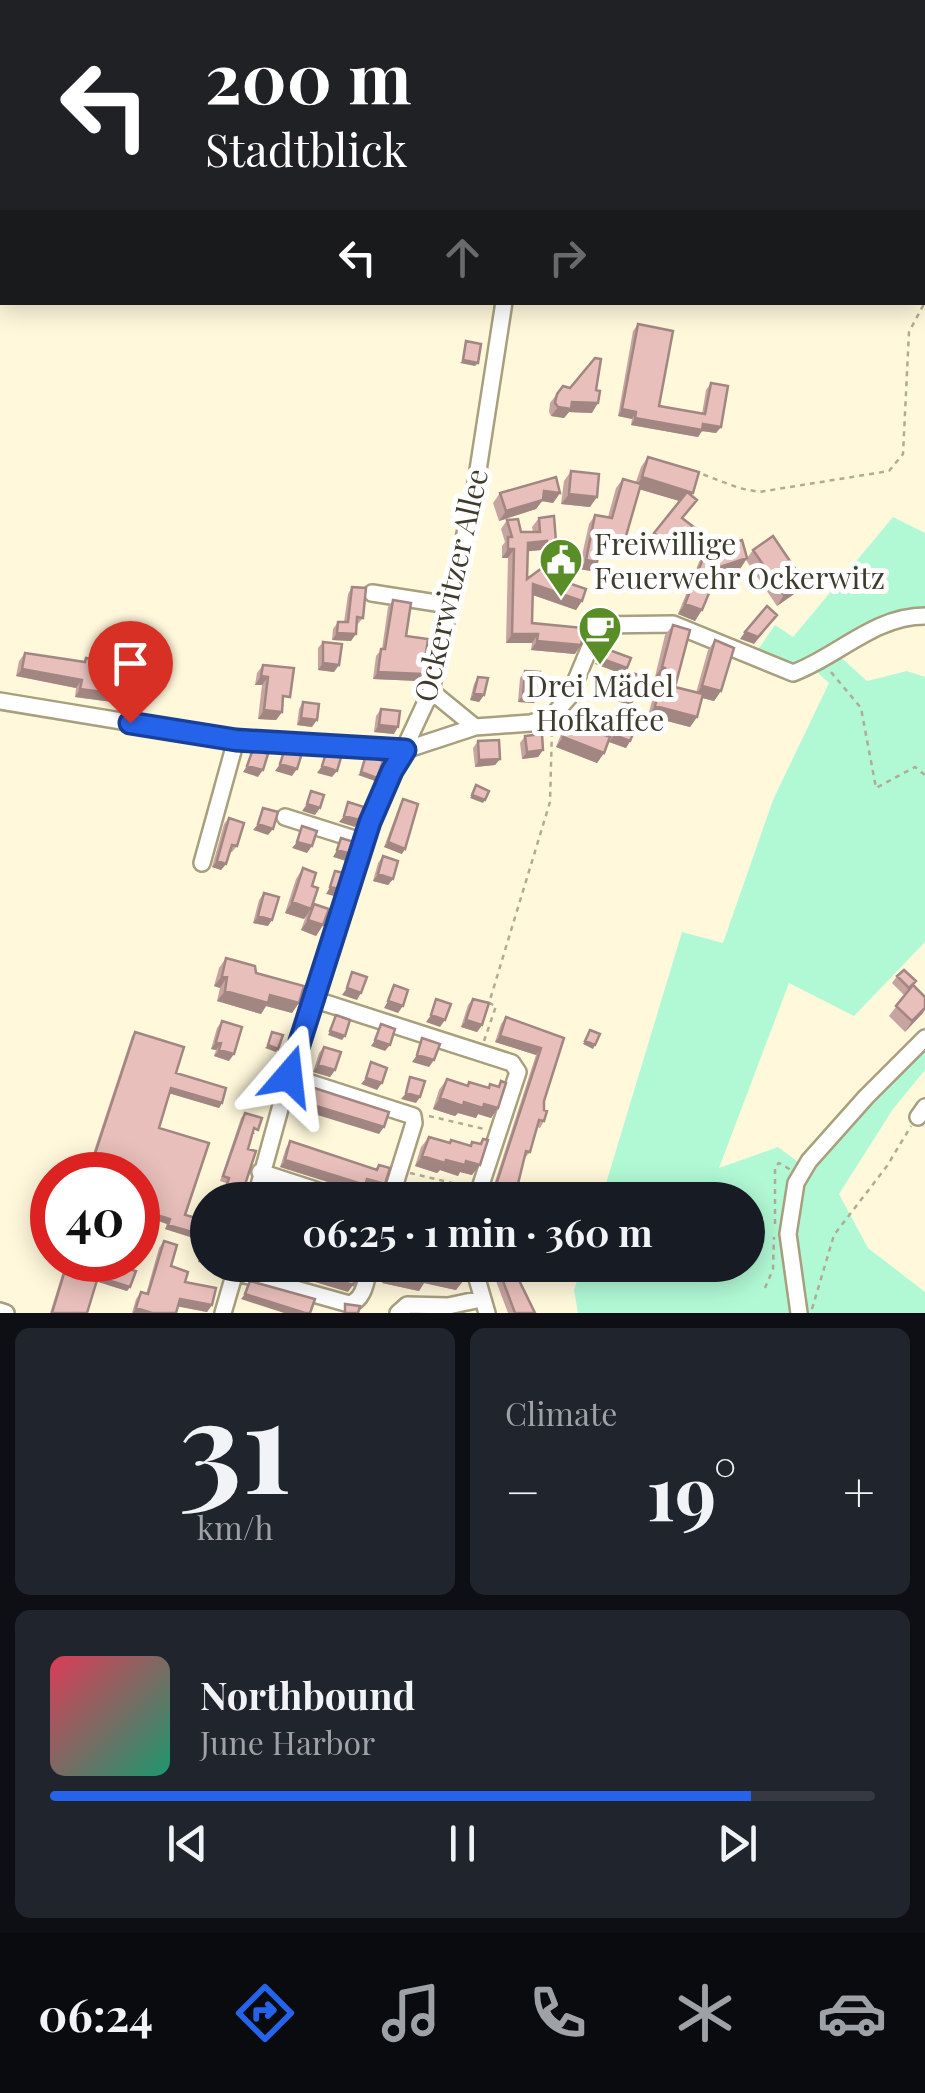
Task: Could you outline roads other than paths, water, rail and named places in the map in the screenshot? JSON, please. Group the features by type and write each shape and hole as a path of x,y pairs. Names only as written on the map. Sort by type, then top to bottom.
{"street":[{"name":"Ockerwitzer Allee","path":"258,1182 364,842 430,691 476,483 504,305"},
{"path":"372,593 449,604"},
{"path":"0,702 236,740 405,750 474,727 531,723 554,714 569,697 599,624 673,624 793,673 816,665 858,635 925,616"},
{"path":"430,691 474,727"},
{"path":"202,863 236,740"},
{"path":"285,817 364,842"},
{"path":"313,999 512,1063 518,1072 481,1182"},
{"path":"798,1313 788,1234 796,1183 809,1161 925,1038"},
{"path":"289,1076 413,1116 395,1182"},
{"path":"260,1172 291,1182"},
{"path":"223,1313 232,1282"},
{"path":"280,1282 349,1304 361,1296 365,1282"},
{"path":"398,1313 406,1305 484,1306"}],"place":[{"name":"Freiwillige Feuerwehr Ockerwitz","path":"561,598"},
{"name":"Drei Mädel Hofkaffee","path":"600,666"}]}
